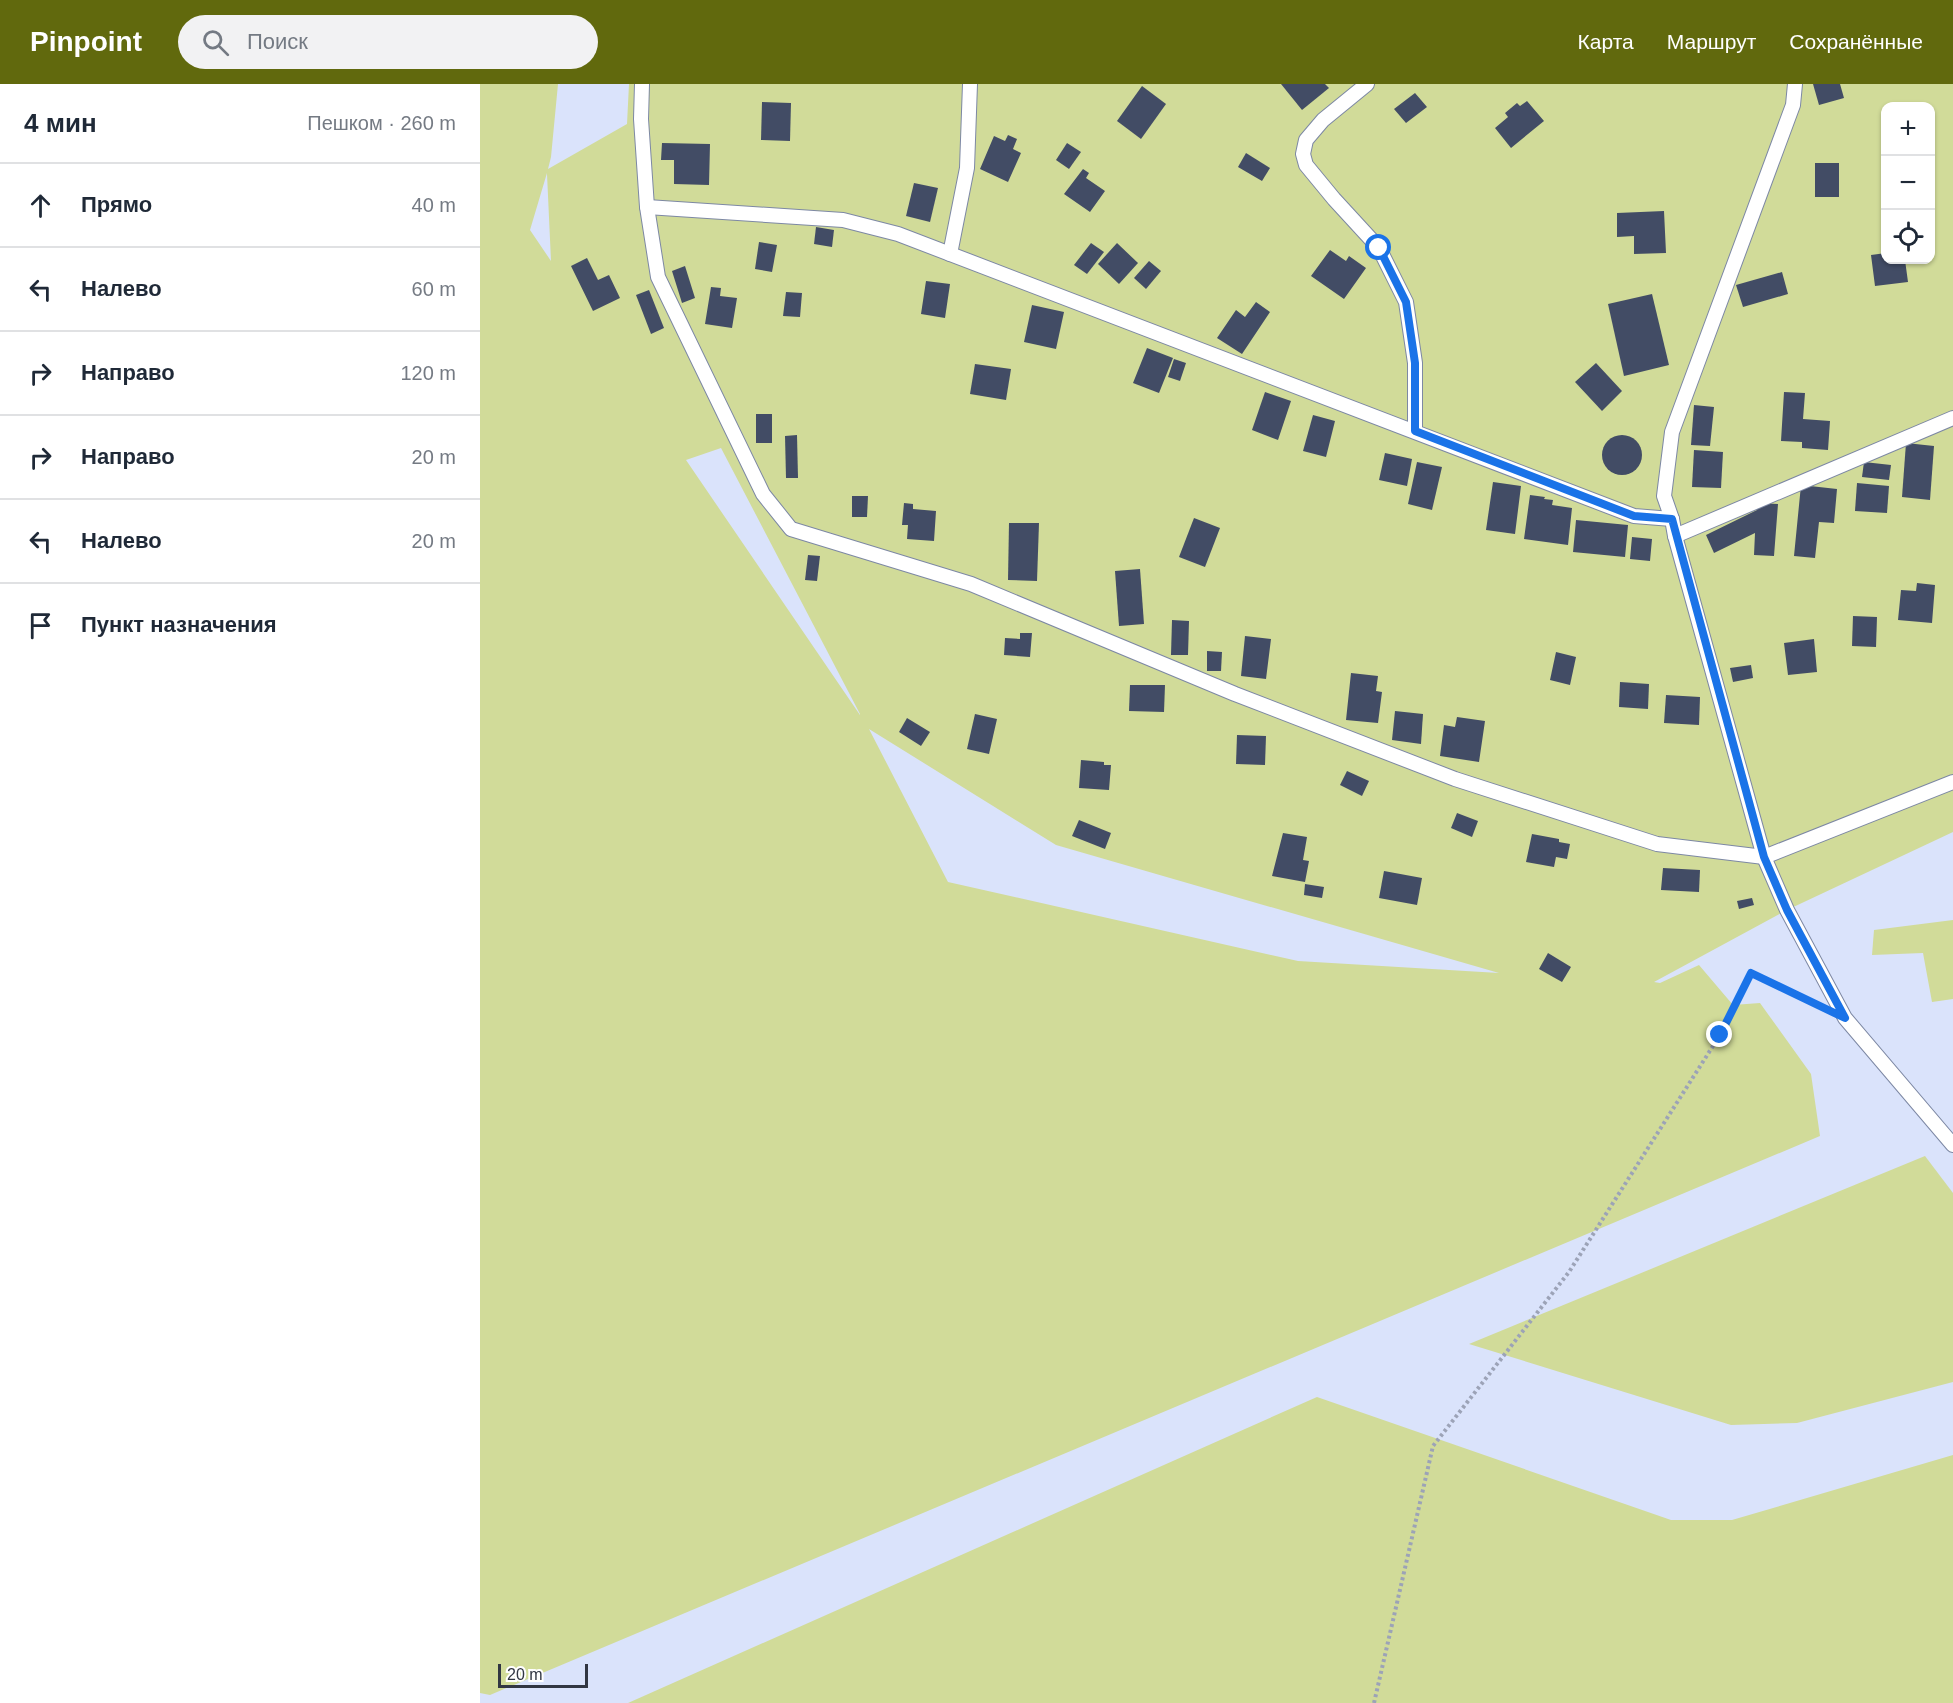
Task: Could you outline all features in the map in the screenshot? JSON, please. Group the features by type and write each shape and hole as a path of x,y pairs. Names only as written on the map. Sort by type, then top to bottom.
{"lane":[{"path":"642,84 641,119 647,207 658,278 763,494 792,529 971,584 1235,694 1455,779 1657,844 1764,857 1953,782"},
{"path":"950,254 967,168 970,84"},
{"path":"1367,84 1323,120 1306,140 1303,154 1306,165 1379,248 1406,302 1415,363 1415,431"},
{"path":"1795,84 1793,105 1672,432 1664,496 1764,857 1787,910 1845,1018 1953,1145"},
{"path":"647,207 843,220 898,234 1634,516 1672,519"},
{"path":"1676,536 1953,418"}],"path":[{"path":"1374,1703 1433,1446 1569,1272 1720,1035 1751,973 1845,1018"}],"green space":[{"path":"480,84 558,84 548,169 627,124 629,84 1953,84 1953,832 1787,910 1654,982 1660,983 1699,965 1733,1005 1760,1003 1811,1074 1820,1136 490,1695 480,1693","holes":["547,173 551,261 530,230","721,448 860,714 860,715 686,460","869,729 1056,845 1499,973 1298,961 948,882"]},
{"path":"1953,920 1953,999 1932,1002 1923,953 1872,955 1874,930"},
{"path":"1925,1156 1953,1193 1953,1382 1797,1423 1731,1425 1469,1344"},
{"path":"1317,1397 1671,1520 1732,1520 1953,1455 1953,1703 628,1703"}],"building":[{"path":"1281,84 1325,84 1329,88 1302,110"},
{"path":"1813,84 1840,84 1844,98 1819,105"},
{"path":"1142,86 1166,104 1141,139 1117,121"},
{"path":"1415,93 1427,107 1406,123 1394,109"},
{"path":"1527,101 1544,121 1511,148 1495,128 1508,117 1505,113 1517,103 1520,106"},
{"path":"762,102 791,103 790,141 761,140"},
{"path":"1008,135 1017,139 1013,149 1021,153 1008,182 980,169 994,136 1005,141"},
{"path":"662,143 710,144 709,185 674,184 674,160 661,160"},
{"path":"1067,143 1081,152 1069,169 1056,160"},
{"path":"1246,153 1270,168 1262,181 1238,167"},
{"path":"1815,163 1839,163 1839,197 1815,197"},
{"path":"1083,169 1089,173 1086,178 1105,191 1090,212 1064,194"},
{"path":"914,183 938,188 930,222 906,216"},
{"path":"1664,211 1666,253 1634,254 1634,236 1617,237 1617,213"},
{"path":"816,227 834,230 832,247 814,244"},
{"path":"759,242 777,245 772,272 755,269"},
{"path":"1091,243 1104,252 1087,274 1074,265"},
{"path":"1117,243 1138,263 1119,284 1098,264"},
{"path":"1330,250 1346,261 1349,256 1366,268 1344,299 1311,276"},
{"path":"1881,254 1881,264 1906,264 1908,282 1875,286 1871,255"},
{"path":"587,258 598,280 609,275 620,298 593,311 571,266"},
{"path":"1149,261 1161,271 1146,289 1134,278"},
{"path":"685,266 695,298 682,303 672,271"},
{"path":"1782,272 1788,294 1743,307 1736,285"},
{"path":"926,281 950,284 945,318 921,314"},
{"path":"711,287 721,288 720,296 737,298 732,328 705,324"},
{"path":"649,290 664,328 651,334 636,295"},
{"path":"786,292 802,293 800,317 783,316"},
{"path":"1652,294 1669,365 1624,376 1608,304"},
{"path":"1256,302 1270,312 1242,354 1217,338 1236,310 1245,317"},
{"path":"1032,305 1064,312 1056,349 1024,342"},
{"path":"1147,348 1173,358 1159,393 1133,383"},
{"path":"1174,359 1186,363 1180,381 1168,377"},
{"path":"1596,363 1622,391 1602,411 1575,382"},
{"path":"975,364 1011,369 1006,400 970,394"},
{"path":"1265,392 1291,401 1278,440 1252,430"},
{"path":"1784,392 1805,393 1803,419 1830,421 1828,450 1802,448 1802,442 1781,441"},
{"path":"1694,405 1714,407 1710,446 1691,445"},
{"path":"756,414 772,414 772,443 756,443"},
{"path":"1313,415 1335,421 1326,457 1303,451"},
{"path":"797,435 798,478 786,478 785,436"},
{"path":"1622,435 1630,436 1636,441 1641,447 1641,463 1636,469 1630,474 1622,475 1614,474 1608,469 1603,463 1602,455 1603,447 1608,441 1614,436"},
{"path":"1906,443 1934,446 1930,500 1902,497"},
{"path":"1694,450 1723,452 1721,488 1692,487"},
{"path":"1385,453 1412,459 1407,486 1379,480"},
{"path":"1417,462 1442,467 1432,510 1408,504"},
{"path":"1864,462 1891,465 1889,480 1862,477"},
{"path":"1493,482 1521,486 1515,534 1486,530"},
{"path":"1857,483 1889,486 1887,513 1855,511"},
{"path":"1801,485 1837,489 1834,523 1819,522 1815,558 1794,556"},
{"path":"1530,495 1553,500 1552,505 1572,508 1568,545 1524,539"},
{"path":"852,496 868,496 867,517 852,517"},
{"path":"904,503 913,504 913,509 936,511 934,541 907,539 908,525 902,525"},
{"path":"1758,503 1778,504 1774,556 1754,555 1755,533 1714,553 1706,535 1757,510"},
{"path":"1194,518 1220,528 1205,567 1179,557"},
{"path":"1576,520 1628,525 1625,557 1573,552"},
{"path":"1009,523 1039,523 1037,581 1008,580"},
{"path":"1632,537 1652,539 1650,561 1630,559"},
{"path":"808,555 820,556 817,581 805,580"},
{"path":"1140,569 1144,624 1119,626 1115,571"},
{"path":"1917,583 1935,585 1932,623 1898,620 1901,590 1916,591"},
{"path":"1853,616 1877,617 1876,647 1852,646"},
{"path":"1172,620 1189,621 1188,655 1171,655"},
{"path":"1020,633 1032,633 1030,657 1004,655 1005,638 1020,639"},
{"path":"1245,636 1271,639 1266,679 1241,676"},
{"path":"1814,639 1817,672 1788,675 1784,643"},
{"path":"1207,651 1222,652 1221,671 1207,671"},
{"path":"1556,652 1576,657 1570,685 1550,680"},
{"path":"1751,665 1753,678 1733,682 1730,668"},
{"path":"1351,673 1378,676 1376,691 1382,692 1378,723 1346,720"},
{"path":"1620,682 1649,684 1648,709 1619,707"},
{"path":"1130,685 1165,685 1164,712 1129,711"},
{"path":"1666,695 1700,697 1699,725 1664,723"},
{"path":"1395,711 1423,714 1421,744 1392,740"},
{"path":"975,714 997,719 989,754 967,749"},
{"path":"1457,717 1485,721 1479,762 1440,756 1444,725 1455,727"},
{"path":"907,718 930,732 921,746 899,732"},
{"path":"1237,735 1266,736 1265,765 1236,764"},
{"path":"1081,760 1104,762 1104,765 1111,765 1109,790 1079,788"},
{"path":"1347,771 1369,781 1362,796 1340,785"},
{"path":"1457,813 1478,821 1472,837 1451,828"},
{"path":"1079,820 1111,833 1105,849 1072,836"},
{"path":"1283,833 1307,837 1303,860 1309,861 1305,882 1272,876"},
{"path":"1532,834 1559,839 1559,842 1570,844 1567,859 1556,857 1554,867 1526,862"},
{"path":"1663,868 1700,870 1699,892 1661,890"},
{"path":"1384,871 1422,878 1417,905 1379,898"},
{"path":"1305,884 1324,887 1322,898 1304,895"},
{"path":"1752,898 1754,905 1739,909 1737,901"},
{"path":"1548,953 1571,967 1562,982 1539,969"}],"route":[{"path":"1379,248 1406,302 1415,363 1415,431 1634,516 1672,519 1764,857 1787,910 1845,1018 1751,973 1720,1035"}]}
